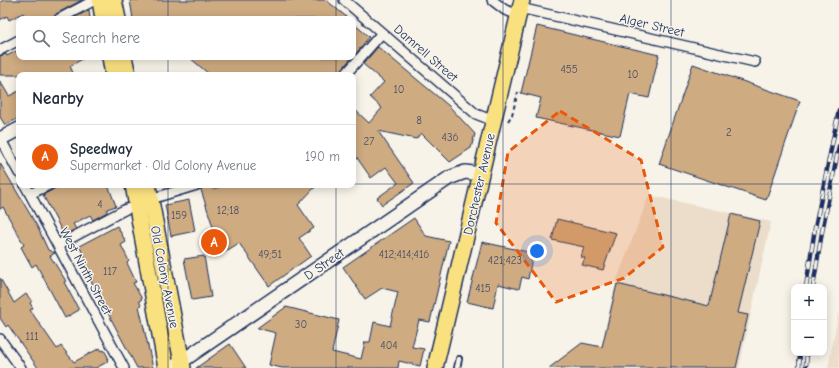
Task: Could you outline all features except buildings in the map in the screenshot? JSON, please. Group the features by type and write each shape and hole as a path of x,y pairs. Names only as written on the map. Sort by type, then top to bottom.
{"main road":[{"path":"100,0 103,16"},
{"path":"114,0 117,16"},
{"name":"Dorchester Avenue","path":"435,368 482,174 500,123 520,8"},
{"path":"110,60 112,72"},
{"path":"125,60 127,72"},
{"path":"0,138 16,130"},
{"name":"D Street","path":"179,366 449,178 465,172 482,174"},
{"name":"Old Colony Avenue","path":"134,188 166,368"},
{"name":"Old Colony Avenue","path":"149,192 179,366"}],"street":[{"path":"65,16 95,0"},
{"name":"Damrell Street","path":"344,0 476,114 500,123"},
{"name":"Alger Street","path":"492,0 505,10 520,8 755,62"},
{"path":"348,72 382,33"},
{"path":"0,50 16,42"},
{"path":"0,138 16,167"},
{"name":"West Ninth Street","path":"27,188 124,368"},
{"path":"30,194 43,188"},
{"path":"149,192 176,188"},
{"path":"58,245 126,209 137,206"},
{"path":"0,339 21,368"}],"lane":[{"path":"457,368 459,359"}],"path":[{"path":"500,123 512,116 518,92"}],"highlighted area":[{"path":"560,111 641,160 663,247 624,278 556,302 496,223 508,152"}],"shaded area":[{"path":"649,195 771,222 739,368 596,368 616,282"},
{"path":"839,310 839,368 828,368"}],"railway":[{"path":"806,284 815,228 839,110"},
{"path":"813,284 839,146"},
{"path":"799,368 800,356"},
{"path":"806,365 807,356"}],"place":[{"name":"Speedway","path":"214,242"}]}
